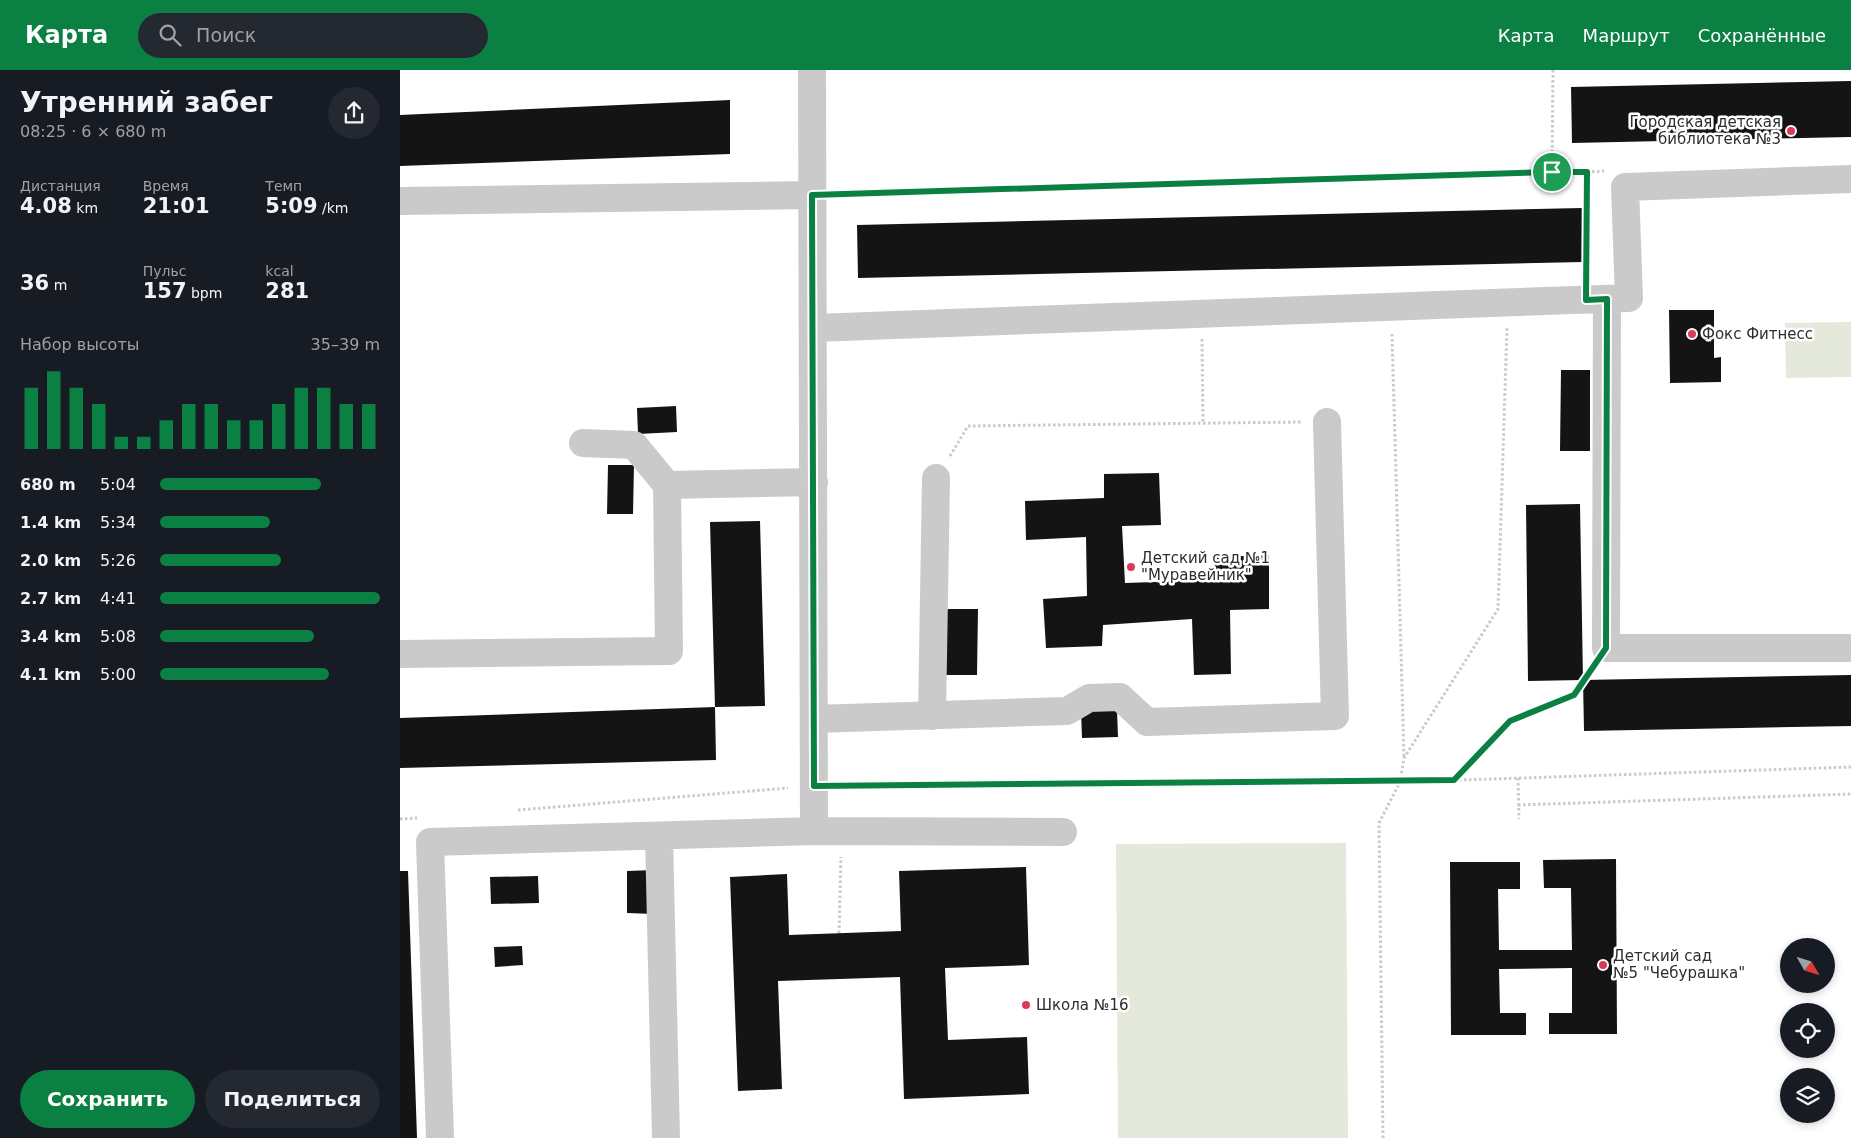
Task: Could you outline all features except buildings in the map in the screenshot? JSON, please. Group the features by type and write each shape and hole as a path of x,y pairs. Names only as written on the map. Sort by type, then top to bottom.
{"lane":[{"path":"812,70 814,831"},
{"path":"814,328 1629,298 1625,187 1851,179"},
{"path":"400,201 812,195"},
{"path":"1597,299 1606,648 1851,648"},
{"path":"814,719 1067,711 1089,698 1120,696 1147,722 1335,716 1327,422"},
{"path":"400,654 670,651 667,484 634,444 583,443"},
{"path":"932,716 936,478"},
{"path":"667,484 814,482"},
{"path":"440,1138 430,842 814,831 1062,832"},
{"path":"659,836 666,1138"}],"path":[{"path":"1552,172 1553,70"},
{"path":"812,195 1587,172 1597,299"},
{"path":"1404,758 1498,609 1508,302"},
{"path":"1383,1138 1379,823 1400,782 1404,758 1391,307"},
{"path":"1202,314 1203,424"},
{"path":"936,478 968,426 1327,422"},
{"path":"1454,780 1510,721 1574,695 1606,648"},
{"path":"508,811 814,786 1400,782 1851,767"},
{"path":"1518,778 1519,819"},
{"path":"1518,805 1851,794"},
{"path":"400,820 420,818"},
{"path":"838,933 841,831"}],"shaded area":[{"path":"1851,322 1851,377 1786,378 1785,323"},
{"path":"1346,843 1348,1138 1118,1138 1116,844"}],"place":[{"name":"Городская детская библиотека №3","path":"1791,131"},
{"name":"Фокс Фитнесс","path":"1692,334"},
{"name":"Детский сад №1 \"Муравейник\"","path":"1131,567"},
{"name":"Детский сад №5 \"Чебурашка\"","path":"1603,965"},
{"name":"Школа №16","path":"1026,1005"}],"route":[{"path":"1552,172 1587,172 1586,300 1607,299 1606,648 1574,695 1510,721 1454,780 814,786 814,328 812,195 1552,172"}]}
